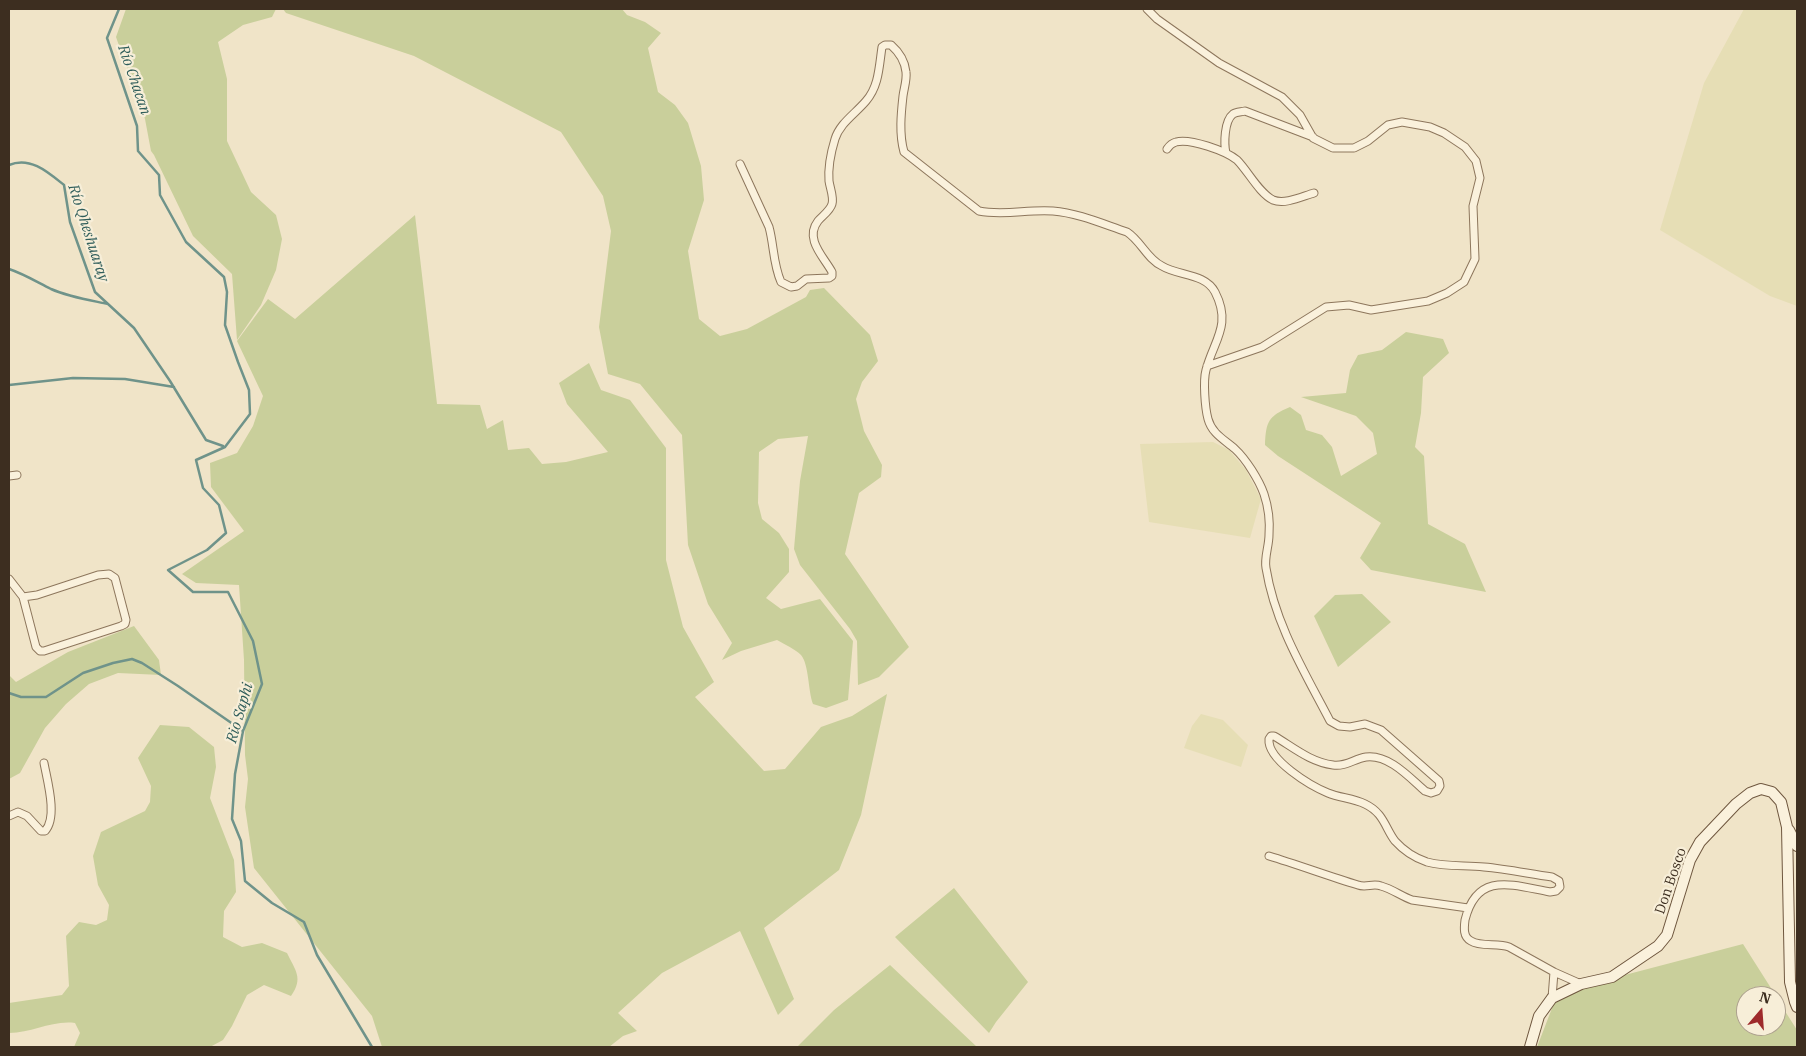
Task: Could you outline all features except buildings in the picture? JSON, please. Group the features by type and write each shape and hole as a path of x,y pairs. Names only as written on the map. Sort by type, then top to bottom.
{"street":[{"path":"1147,9 1157,19 1219,63 1282,97 1300,114 1313,138"},
{"path":"740,164 769,227 772,236 773,256 781,282 791,287 797,286 806,279 829,278 832,276 832,272 818,252 813,233 814,226 830,208 832,203 829,179 833,144 840,128 866,101 874,88 878,77 882,47 891,45 904,63 906,74 901,137 904,152 979,211 993,214 1050,210 1064,212 1127,232 1136,238 1155,262 1161,266 1207,283 1215,292 1224,319 1207,366 1204,380 1208,419 1213,431 1235,450 1248,465 1264,494 1269,535 1265,565 1282,629 1330,720 1339,726 1350,727 1366,724 1380,730 1439,781 1440,786 1437,791 1431,793 1425,791 1396,767 1378,758 1367,757 1345,765 1320,762 1299,753 1274,736 1271,736 1269,739 1271,751 1278,760 1306,781 1327,792 1367,805 1378,814 1394,840 1413,856 1428,862 1450,866 1485,867 1552,877 1559,881 1560,887 1556,891 1550,892 1509,885 1486,887 1478,893 1468,908 1464,926 1465,935 1470,941 1509,946 1554,972 1581,984"},
{"path":"1207,366 1262,347 1326,307 1349,305 1372,310 1428,301 1447,293 1464,282 1475,259 1473,206 1480,178 1476,161 1466,147 1444,133 1430,127 1402,122 1388,124 1368,141 1354,148 1333,148 1245,111 1233,114 1230,118 1225,138 1226,153"},
{"path":"1167,149 1176,142 1185,142 1199,144 1226,153 1236,160 1272,199 1285,201 1314,193"},
{"path":"9,476 17,474"},
{"path":"9,580 23,597 36,647 40,651 121,626 126,620 115,578 109,574 98,575 37,595 23,597"},
{"path":"9,816 18,812 27,816 41,831 47,828 51,806 44,762"},
{"name":"Don Bosco","path":"1552,998 1581,984 1612,976 1658,946 1667,936 1690,860 1700,842 1719,821 1750,793 1762,789 1772,792 1781,802 1787,827 1790,982 1797,1007"},
{"path":"1787,827 1797,846"},
{"path":"1269,856 1363,887 1380,885 1412,900 1468,908"},
{"path":"1530,1047 1539,1016 1552,998 1554,972"}],"shaded area":[{"path":"1744,9 1797,9 1797,306 1770,296 1660,230 1704,83"},
{"path":"1213,442 1229,450 1246,470 1261,499 1250,538 1149,522 1140,444"},
{"path":"1201,714 1223,720 1248,745 1241,767 1184,748 1192,726"}],"green space":[{"path":"126,9 276,9 272,17 243,25 218,42 227,79 227,141 251,192 276,215 282,239 276,270 261,305 237,340 232,274 193,236 151,151 145,119 116,37"},
{"path":"283,9 622,9 627,15 645,22 661,33 648,48 658,92 675,105 688,123 701,166 704,200 688,251 699,319 720,336 747,329 806,297 810,290 824,288 870,335 878,361 862,382 856,399 864,431 882,465 881,477 859,493 845,554 909,647 879,677 858,685 857,641 850,629 800,565 794,549 800,481 808,436 778,439 759,452 758,503 762,519 779,533 789,549 789,572 766,598 781,609 820,599 853,641 848,700 826,708 813,704 804,659 796,651 777,640 741,651 722,660 732,643 708,604 688,545 682,435 640,384 608,374 599,327 611,231 603,196 561,132 414,56 286,13"},
{"path":"415,215 437,404 480,405 487,429 503,420 508,450 529,448 542,464 566,462 608,452 567,404 559,383 589,363 601,390 630,400 666,448 666,560 683,627 714,682 695,697 764,771 785,769 821,727 852,716 887,694 861,815 839,870 764,928 794,999 778,1015 740,931 662,973 618,1013 637,1031 623,1036 609,1047 382,1047 372,1016 254,868 245,807 248,779 245,755 244,660 239,585 196,583 182,574 244,531 211,487 210,463 237,453 253,426 263,396 237,341 268,299 295,319"},
{"path":"1406,332 1443,339 1449,353 1423,377 1421,413 1415,447 1424,456 1428,524 1465,544 1486,592 1371,570 1360,558 1381,523 1278,456 1265,445 1266,431 1270,421 1277,414 1290,407 1301,415 1306,430 1322,435 1332,447 1341,476 1377,454 1373,433 1356,416 1301,397 1346,393 1350,370 1358,355 1382,350"},
{"path":"1362,594 1391,622 1338,667 1314,616 1335,595"},
{"path":"134,626 159,660 161,675 118,673 89,684 66,704 45,728 20,773 9,779 9,675 16,682 68,652"},
{"path":"160,725 189,727 214,747 216,767 210,798 234,860 236,892 224,911 223,937 242,947 262,943 287,953 297,974 298,979 295,990 291,996 264,985 247,995 223,1040 210,1047 74,1047 80,1033 75,1023 58,1023 9,1033 9,1003 62,995 69,986 66,936 79,922 96,925 107,920 109,905 98,885 93,856 101,832 145,811 150,802 151,786 138,758"},
{"path":"954,888 1028,982 989,1033 895,937"},
{"path":"1743,944 1770,986 1736,986 1736,1036 1786,1036 1786,1013 1797,1030 1797,1047 1537,1047 1554,1003 1579,987"},
{"path":"890,965 977,1047 797,1047 834,1010"}],"waterway":[{"name":"Rio Saphi","path":"119,9 107,38 137,126 138,151 159,175 160,195 186,242 224,277 227,292 225,325 249,390 250,414 225,447 196,460 203,488 219,505 226,533 207,550 168,570 193,592 228,592 253,641 262,684 243,731 235,774 232,819 241,841 245,881 272,903 304,922 317,955 372,1047"},
{"name":"Río Qheshuaray","path":"9,165 24,162 31,164 45,171 64,185 70,222 95,292 134,328 170,381 206,440 223,446"},
{"path":"9,269 58,292 108,304"},
{"path":"9,385 73,378 125,379 174,387"},
{"path":"9,693 21,697 46,697 83,673 132,659 142,663 178,686 243,731"}],"water label":[{"name":"Río Chacan","path":"134,80"}]}
